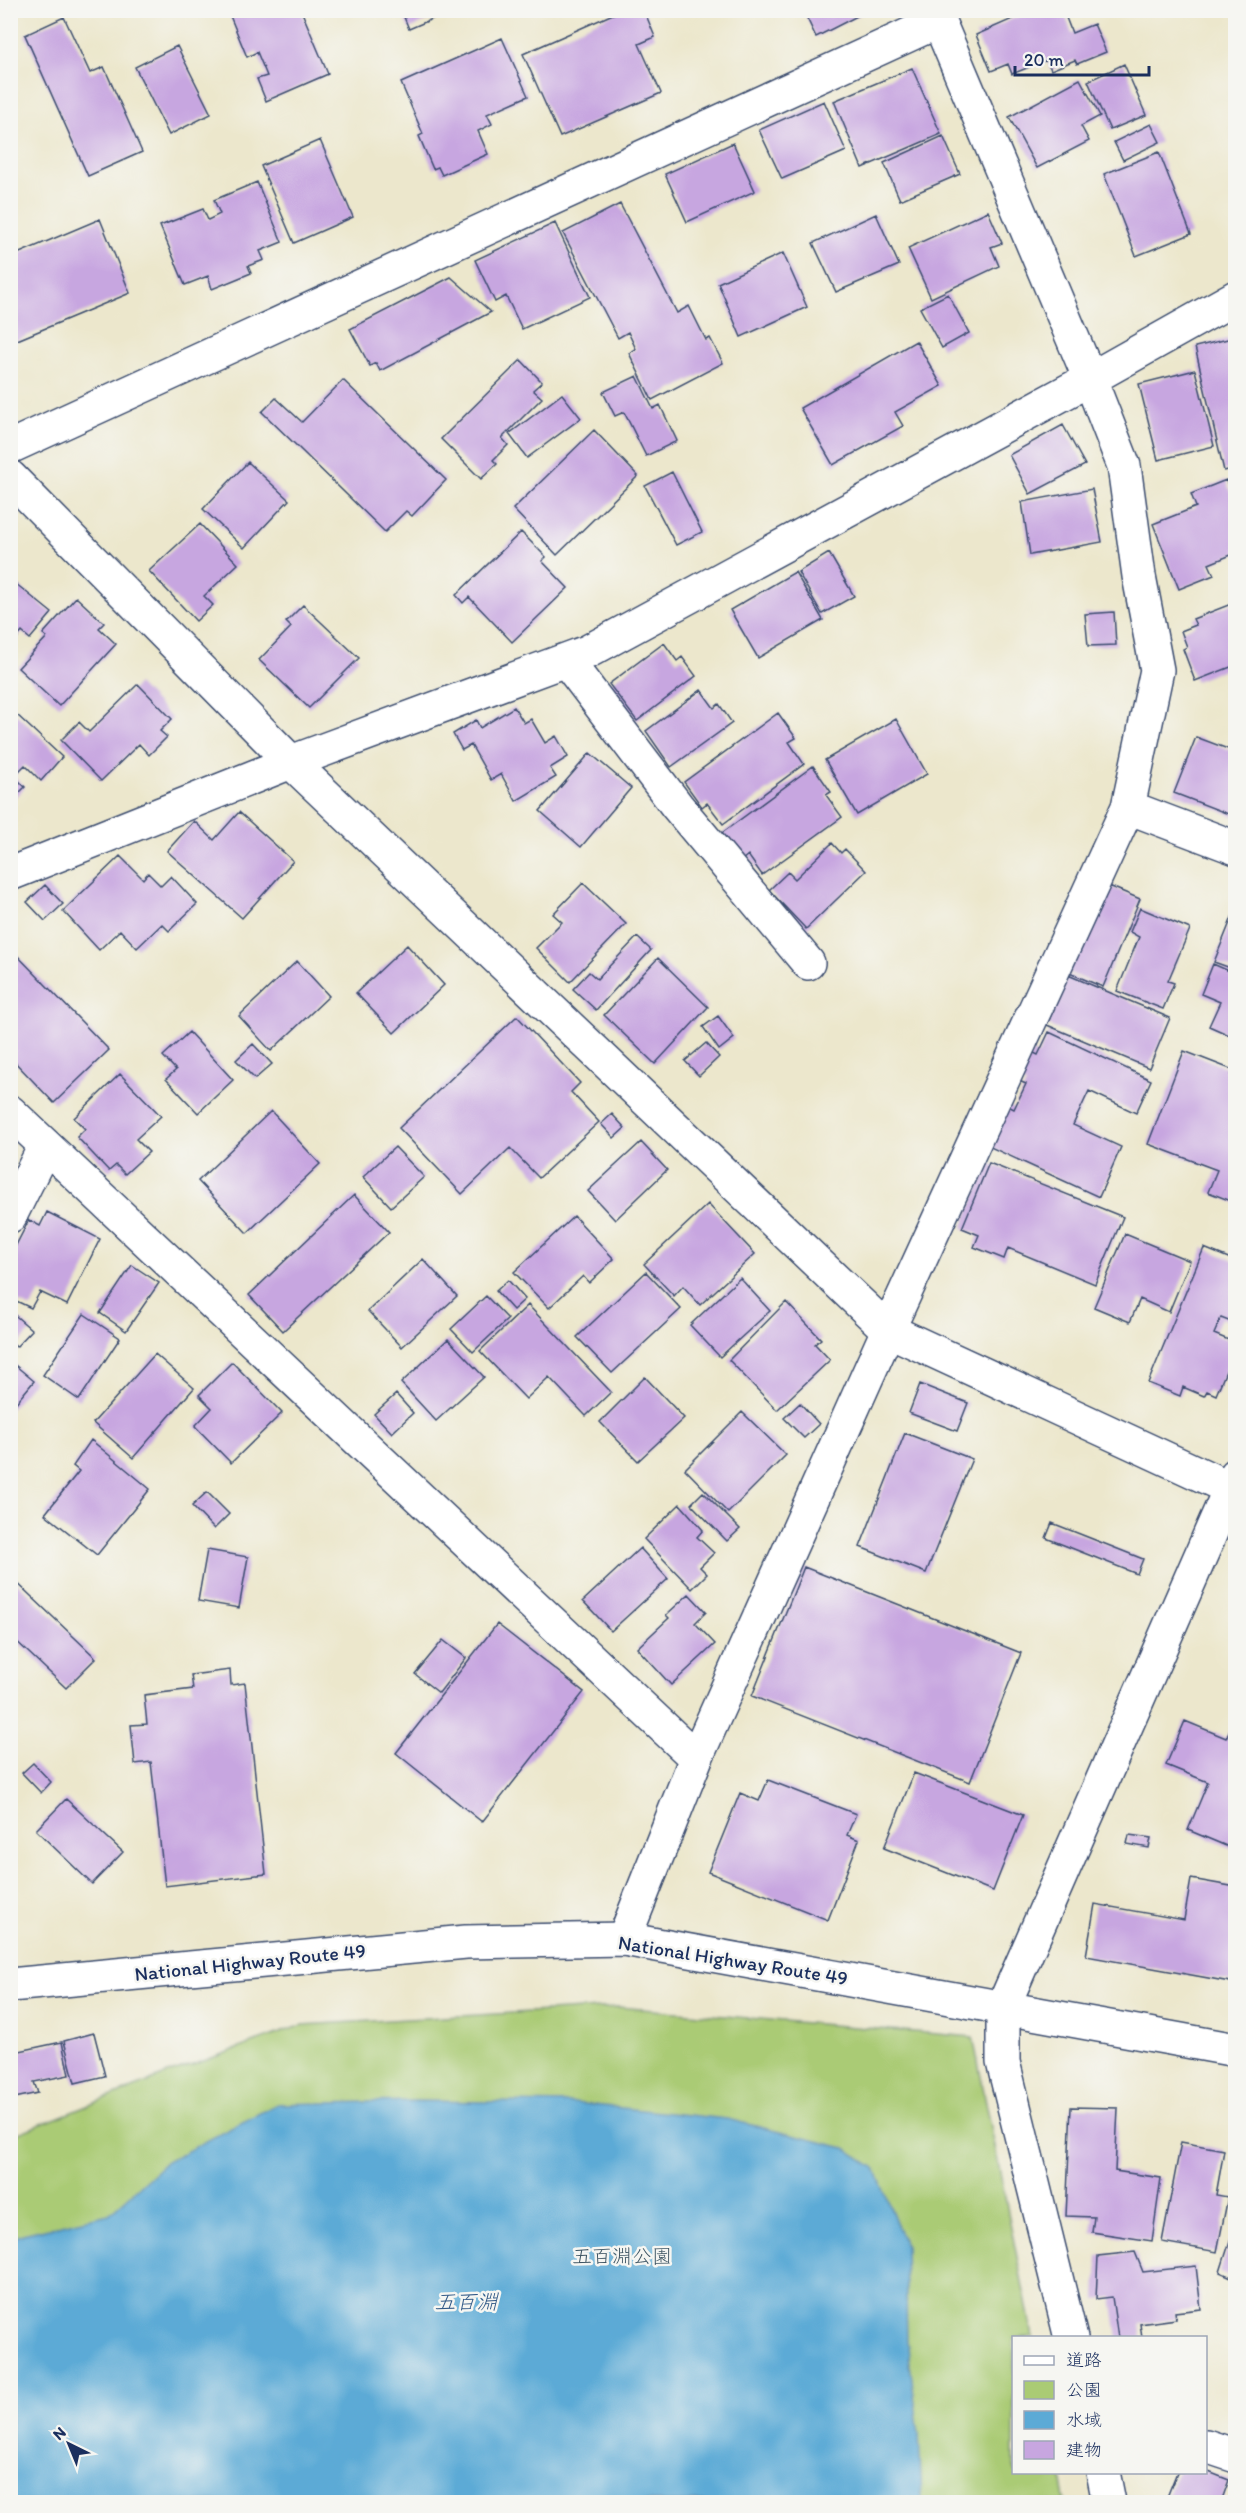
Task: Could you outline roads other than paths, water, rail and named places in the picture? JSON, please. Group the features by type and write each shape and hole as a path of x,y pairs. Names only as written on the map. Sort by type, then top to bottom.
{"main road":[{"path":"10,447 937,16 1090,379 1124,466 1139,576 1157,670 1128,807 888,1330 696,1758 624,1939"},
{"path":"10,874 291,762 587,652 1090,379 1236,297"},
{"path":"16,496 291,762 888,1330 1234,1485 1003,2007 1003,2062 1071,2336"},
{"path":"566,660 677,806 808,963"},
{"path":"1128,807 1236,848"},
{"path":"10,1112 696,1758"},
{"path":"10,1216 45,1146"},
{"name":"National Highway Route 49","path":"10,1985 466,1942 624,1939 1236,2050"},
{"path":"1207,2446 1236,2457"},
{"path":"1103,2474 1109,2502"}],"water":[{"name":"五百淵","path":"416,2101 574,2103 727,2119 845,2148 875,2168 905,2245 907,2340 919,2435 922,2502 11,2502 11,2239 23,2234 109,2214 166,2162 277,2104"}],"park label":[{"name":"五百淵公園","path":"622,2256"}]}
